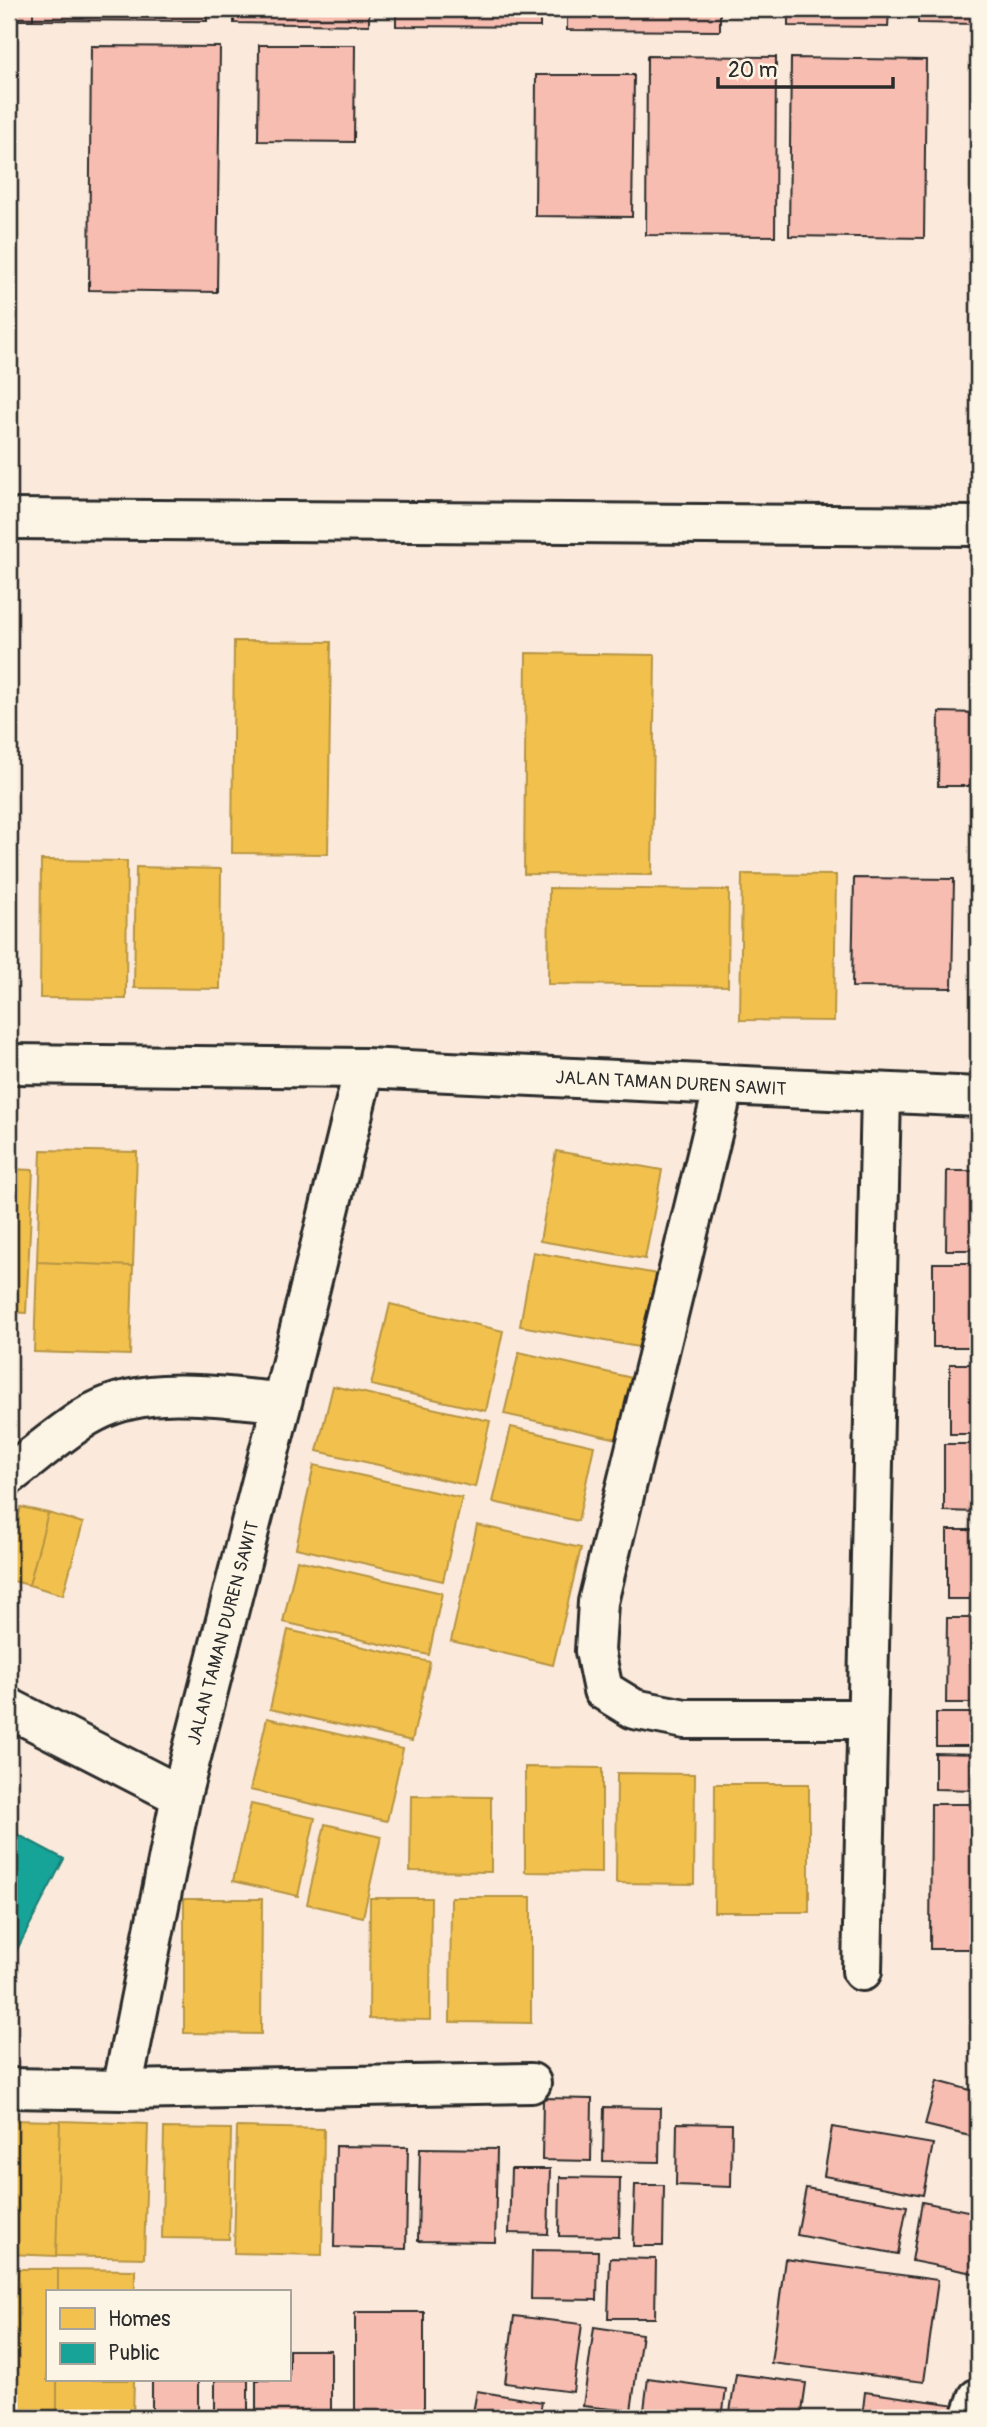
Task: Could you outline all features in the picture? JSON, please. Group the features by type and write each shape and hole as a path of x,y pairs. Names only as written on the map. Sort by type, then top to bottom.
{"street":[{"path":"9,519 978,526"},
{"name":"JALAN TAMAN DUREN SAWIT","path":"9,1064 364,1068 978,1097"},
{"name":"JALAN TAMAN DUREN SAWIT","path":"122,2090 181,1796 364,1068"},
{"path":"724,1085 598,1602 595,1651 603,1689 634,1709 685,1718 867,1718"},
{"path":"862,1971 881,1093"},
{"path":"9,1475 88,1416 124,1400 164,1394 282,1402"},
{"path":"9,1708 181,1796"},
{"path":"9,2088 122,2090 531,2083"},
{"path":"971,2418 978,2398"}],"building: Homes":[{"path":"234,641 331,642 328,854 232,853"},
{"path":"526,653 655,655 652,875 524,874"},
{"path":"41,860 127,861 126,999 40,998"},
{"path":"136,867 221,869 220,989 134,988"},
{"path":"742,874 836,875 834,1021 740,1020"},
{"path":"549,888 729,890 728,986 548,984"},
{"path":"41,1150 137,1152 133,1266 37,1262"},
{"path":"556,1151 662,1170 645,1259 540,1241"},
{"path":"9,1169 33,1170 26,1313 9,1312"},
{"path":"533,1252 663,1275 650,1349 520,1326"},
{"path":"37,1262 133,1266 130,1355 34,1352"},
{"path":"390,1304 503,1331 486,1411 371,1385"},
{"path":"519,1352 641,1380 627,1441 504,1414"},
{"path":"333,1386 490,1421 475,1487 317,1451"},
{"path":"511,1427 594,1446 578,1521 493,1502"},
{"path":"314,1465 462,1498 443,1581 296,1548"},
{"path":"21,1507 48,1513 29,1585 9,1580 9,1552"},
{"path":"48,1513 83,1523 63,1595 29,1585"},
{"path":"477,1525 581,1548 553,1665 451,1641"},
{"path":"297,1560 442,1593 429,1655 283,1622"},
{"path":"288,1630 430,1662 412,1741 270,1709"},
{"path":"267,1718 403,1749 387,1821 250,1790"},
{"path":"525,1767 602,1768 602,1873 525,1872"},
{"path":"617,1773 695,1774 694,1884 616,1883"},
{"path":"715,1784 809,1784 809,1912 714,1912"},
{"path":"411,1796 491,1797 491,1872 410,1871"},
{"path":"251,1804 315,1818 298,1896 233,1881"},
{"path":"325,1824 381,1837 363,1917 307,1904"},
{"path":"451,1897 531,1897 531,2023 450,2022"},
{"path":"370,1898 431,1898 430,2020 369,2019"},
{"path":"184,1899 262,1899 261,2034 184,2033"},
{"path":"9,2120 60,2121 56,2256 9,2254"},
{"path":"60,2121 148,2124 144,2258 56,2256"},
{"path":"237,2127 324,2129 322,2255 234,2253"},
{"path":"164,2128 231,2129 229,2239 162,2238"},
{"path":"9,2269 58,2269 58,2290 46,2290 46,2382 57,2382 57,2418 9,2418"},
{"path":"58,2269 135,2270 135,2290 58,2290"},
{"path":"57,2382 134,2382 133,2418 57,2418"}],"building: Public":[{"path":"15,1833 64,1859 9,1965 9,1842"}],"building: Other":[{"path":"9,9 33,9 33,20 9,20"},
{"path":"33,9 207,9 207,21 33,20"},
{"path":"234,9 369,9 369,25 234,23"},
{"path":"396,9 540,9 540,27 396,26"},
{"path":"567,9 720,9 720,31 567,30"},
{"path":"788,9 889,9 888,27 788,26"},
{"path":"918,9 978,9 978,24 918,23"},
{"path":"259,45 355,45 354,142 258,141"},
{"path":"91,46 220,47 217,292 89,290"},
{"path":"647,56 776,57 775,236 646,235"},
{"path":"791,58 926,60 924,238 789,236"},
{"path":"536,75 634,75 632,217 535,216"},
{"path":"939,712 978,713 978,786 938,786"},
{"path":"854,878 954,879 952,988 852,987"},
{"path":"975,878 978,878 978,987 974,987"},
{"path":"947,1171 978,1171 978,1250 946,1250"},
{"path":"933,1263 978,1263 978,1347 933,1347"},
{"path":"950,1364 978,1364 978,1434 950,1434"},
{"path":"944,1444 978,1444 978,1512 944,1511"},
{"path":"947,1530 978,1530 978,1599 947,1599"},
{"path":"947,1618 978,1618 978,1703 946,1703"},
{"path":"936,1713 978,1713 978,1746 936,1746"},
{"path":"935,1753 978,1754 978,1790 935,1789"},
{"path":"931,1804 978,1804 978,1949 930,1949"},
{"path":"937,2081 978,2092 978,2138 925,2125"},
{"path":"543,2098 592,2099 591,2161 542,2160"},
{"path":"604,2107 660,2108 659,2162 603,2161"},
{"path":"677,2123 732,2124 731,2187 676,2185"},
{"path":"832,2127 933,2144 923,2195 824,2176"},
{"path":"336,2146 408,2147 406,2249 334,2247"},
{"path":"420,2148 497,2149 495,2242 418,2241"},
{"path":"511,2169 550,2169 548,2234 509,2233"},
{"path":"560,2177 620,2178 619,2237 559,2236"},
{"path":"635,2185 664,2185 663,2246 633,2246"},
{"path":"806,2188 907,2206 898,2254 797,2235"},
{"path":"922,2202 978,2213 978,2274 912,2261"},
{"path":"532,2250 598,2251 597,2300 531,2299"},
{"path":"610,2258 656,2259 655,2318 608,2318"},
{"path":"785,2259 938,2280 924,2382 771,2363"},
{"path":"355,2312 424,2312 424,2418 355,2418"},
{"path":"514,2316 582,2324 573,2392 505,2383"},
{"path":"594,2327 642,2334 631,2411 583,2406"},
{"path":"290,2350 331,2350 331,2418 256,2418 256,2382 290,2382"},
{"path":"736,2374 806,2383 801,2418 729,2418"},
{"path":"648,2378 726,2389 722,2418 643,2418"},
{"path":"152,2382 198,2382 198,2418 152,2418"},
{"path":"215,2382 248,2382 248,2418 215,2418"},
{"path":"477,2391 542,2402 539,2418 472,2418"},
{"path":"865,2392 957,2405 955,2418 862,2418"}]}
